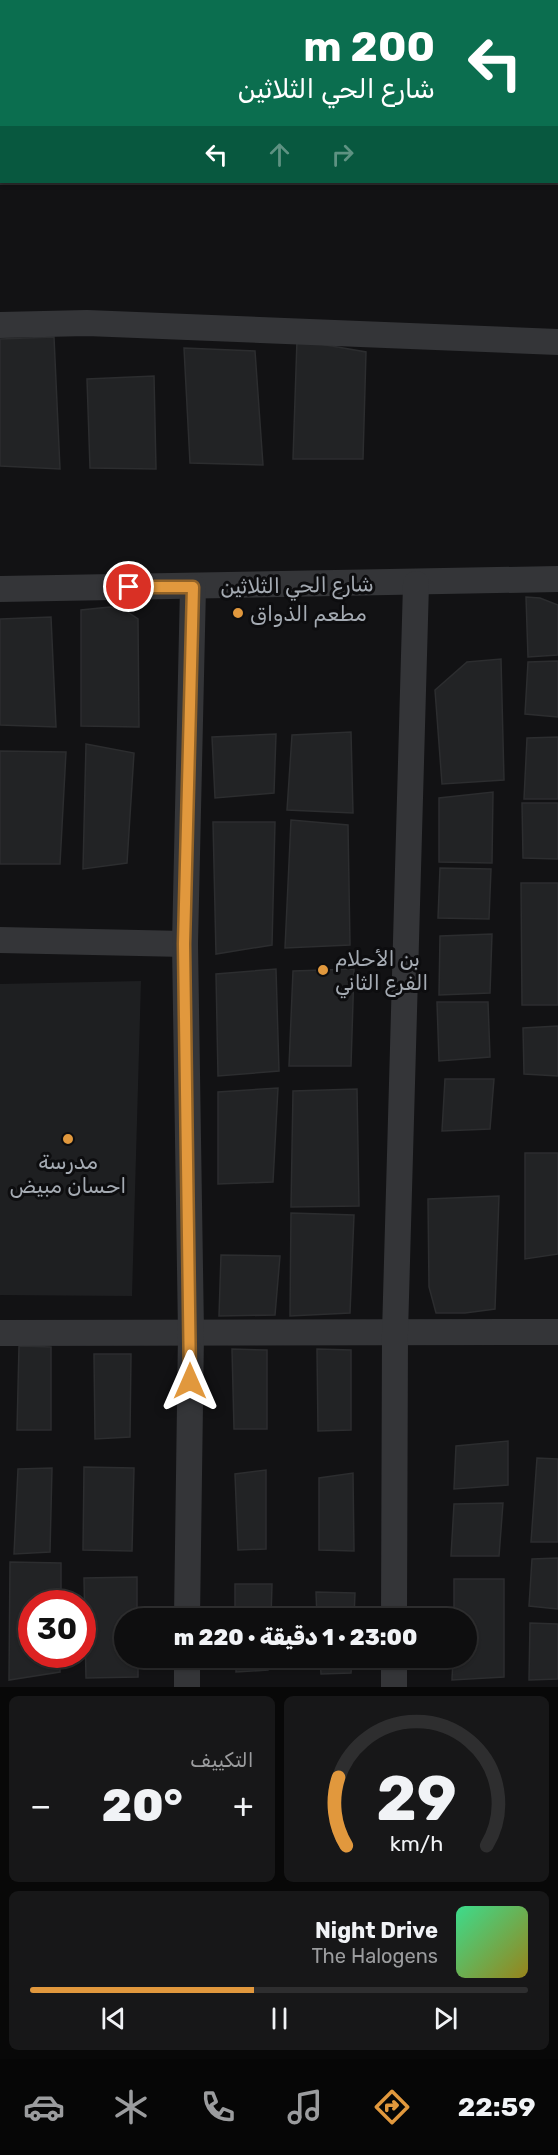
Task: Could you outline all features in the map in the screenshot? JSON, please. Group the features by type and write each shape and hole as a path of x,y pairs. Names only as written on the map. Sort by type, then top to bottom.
{"street":[{"path":"0,326 87,323 558,342"},
{"name":"شارع الحي الثلاثين","path":"0,589 416,584 558,579"},
{"path":"394,1608 395,1334 416,584"},
{"path":"188,1608 191,1334 184,944 193,587"},
{"path":"0,940 184,944"},
{"path":"0,1333 558,1332"},
{"path":"187,1668 187,1687"},
{"path":"394,1668 394,1687"}],"shaded area":[{"name":"مدرسة احسان مبيض","path":"141,981 132,1296 0,1295 0,984"}],"building":[{"path":"54,337 60,469 0,466 0,339"},
{"path":"297,340 366,352 363,459 293,459"},
{"path":"184,348 255,351 263,465 190,463"},
{"path":"154,376 156,469 90,468 87,379"},
{"path":"526,597 540,598 558,605 558,655 528,657"},
{"path":"110,607 126,611 138,619 139,727 81,726 81,610"},
{"path":"51,617 56,727 0,725 0,619"},
{"path":"501,659 504,780 442,784 435,690 467,662"},
{"path":"558,661 558,717 525,714 528,662"},
{"path":"351,732 353,813 287,810 292,735"},
{"path":"276,734 274,793 215,798 212,737"},
{"path":"558,737 558,799 524,799 527,738"},
{"path":"86,744 134,753 127,863 83,869"},
{"path":"0,751 66,752 60,864 0,864"},
{"path":"493,792 492,863 439,862 439,798"},
{"path":"522,803 558,803 558,859 523,858"},
{"path":"291,820 348,825 350,945 285,948"},
{"path":"213,822 275,822 272,945 216,954"},
{"path":"440,868 491,869 489,919 438,918"},
{"path":"521,883 558,883 558,1005 522,1005"},
{"path":"492,934 490,993 439,995 440,936"},
{"path":"276,969 279,1071 218,1076 216,974"},
{"path":"354,969 351,1066 289,1066 293,971"},
{"path":"437,1002 488,1002 490,1057 439,1061"},
{"path":"558,1026 558,1076 524,1074 523,1028"},
{"path":"445,1079 494,1079 490,1129 442,1131"},
{"path":"278,1088 273,1182 218,1184 218,1092"},
{"path":"357,1089 359,1206 291,1207 293,1091"},
{"path":"525,1153 558,1153 558,1254 525,1259"},
{"path":"499,1196 495,1309 465,1313 436,1313 429,1287 428,1199"},
{"path":"291,1213 354,1215 350,1313 290,1316"},
{"path":"221,1255 280,1256 275,1315 219,1316"},
{"path":"19,1346 51,1347 51,1430 17,1430"},
{"path":"232,1349 267,1350 267,1429 234,1429"},
{"path":"317,1349 351,1350 351,1430 318,1431"},
{"path":"94,1354 131,1354 130,1437 95,1439"},
{"path":"508,1441 508,1485 454,1489 456,1446"},
{"path":"537,1458 558,1459 558,1542 531,1542"},
{"path":"84,1467 134,1468 132,1551 83,1550"},
{"path":"52,1468 50,1552 14,1554 18,1469"},
{"path":"266,1470 266,1549 238,1550 235,1474"},
{"path":"353,1473 354,1551 319,1550 319,1478"},
{"path":"503,1503 499,1556 451,1556 454,1504"},
{"path":"558,1558 558,1609 529,1606 532,1559"},
{"path":"10,1562 61,1563 61,1590 18,1590 18,1668 60,1668 60,1672 9,1680"},
{"path":"137,1577 137,1608 114,1608 114,1668 138,1668 138,1677 86,1678 86,1668 96,1668 96,1590 84,1590 84,1578"},
{"path":"454,1579 504,1579 504,1677 452,1680 453,1668 477,1668 477,1608 454,1608"},
{"path":"235,1584 272,1584 271,1608 235,1608"},
{"path":"316,1592 355,1593 354,1608 317,1608"},
{"path":"530,1623 558,1624 558,1679 529,1680"},
{"path":"236,1668 268,1668 268,1670 236,1672"},
{"path":"321,1668 351,1668 351,1673 321,1674"}],"place":[{"name":"مطعم الذواق","path":"238,613"},
{"name":"بن الأحلام الفرع الثاني","path":"323,970"},
{"name":"مدرسة احسان مبيض","path":"68,1139"}],"route":[{"path":"129,587 193,587 184,944 190,1381"}]}
